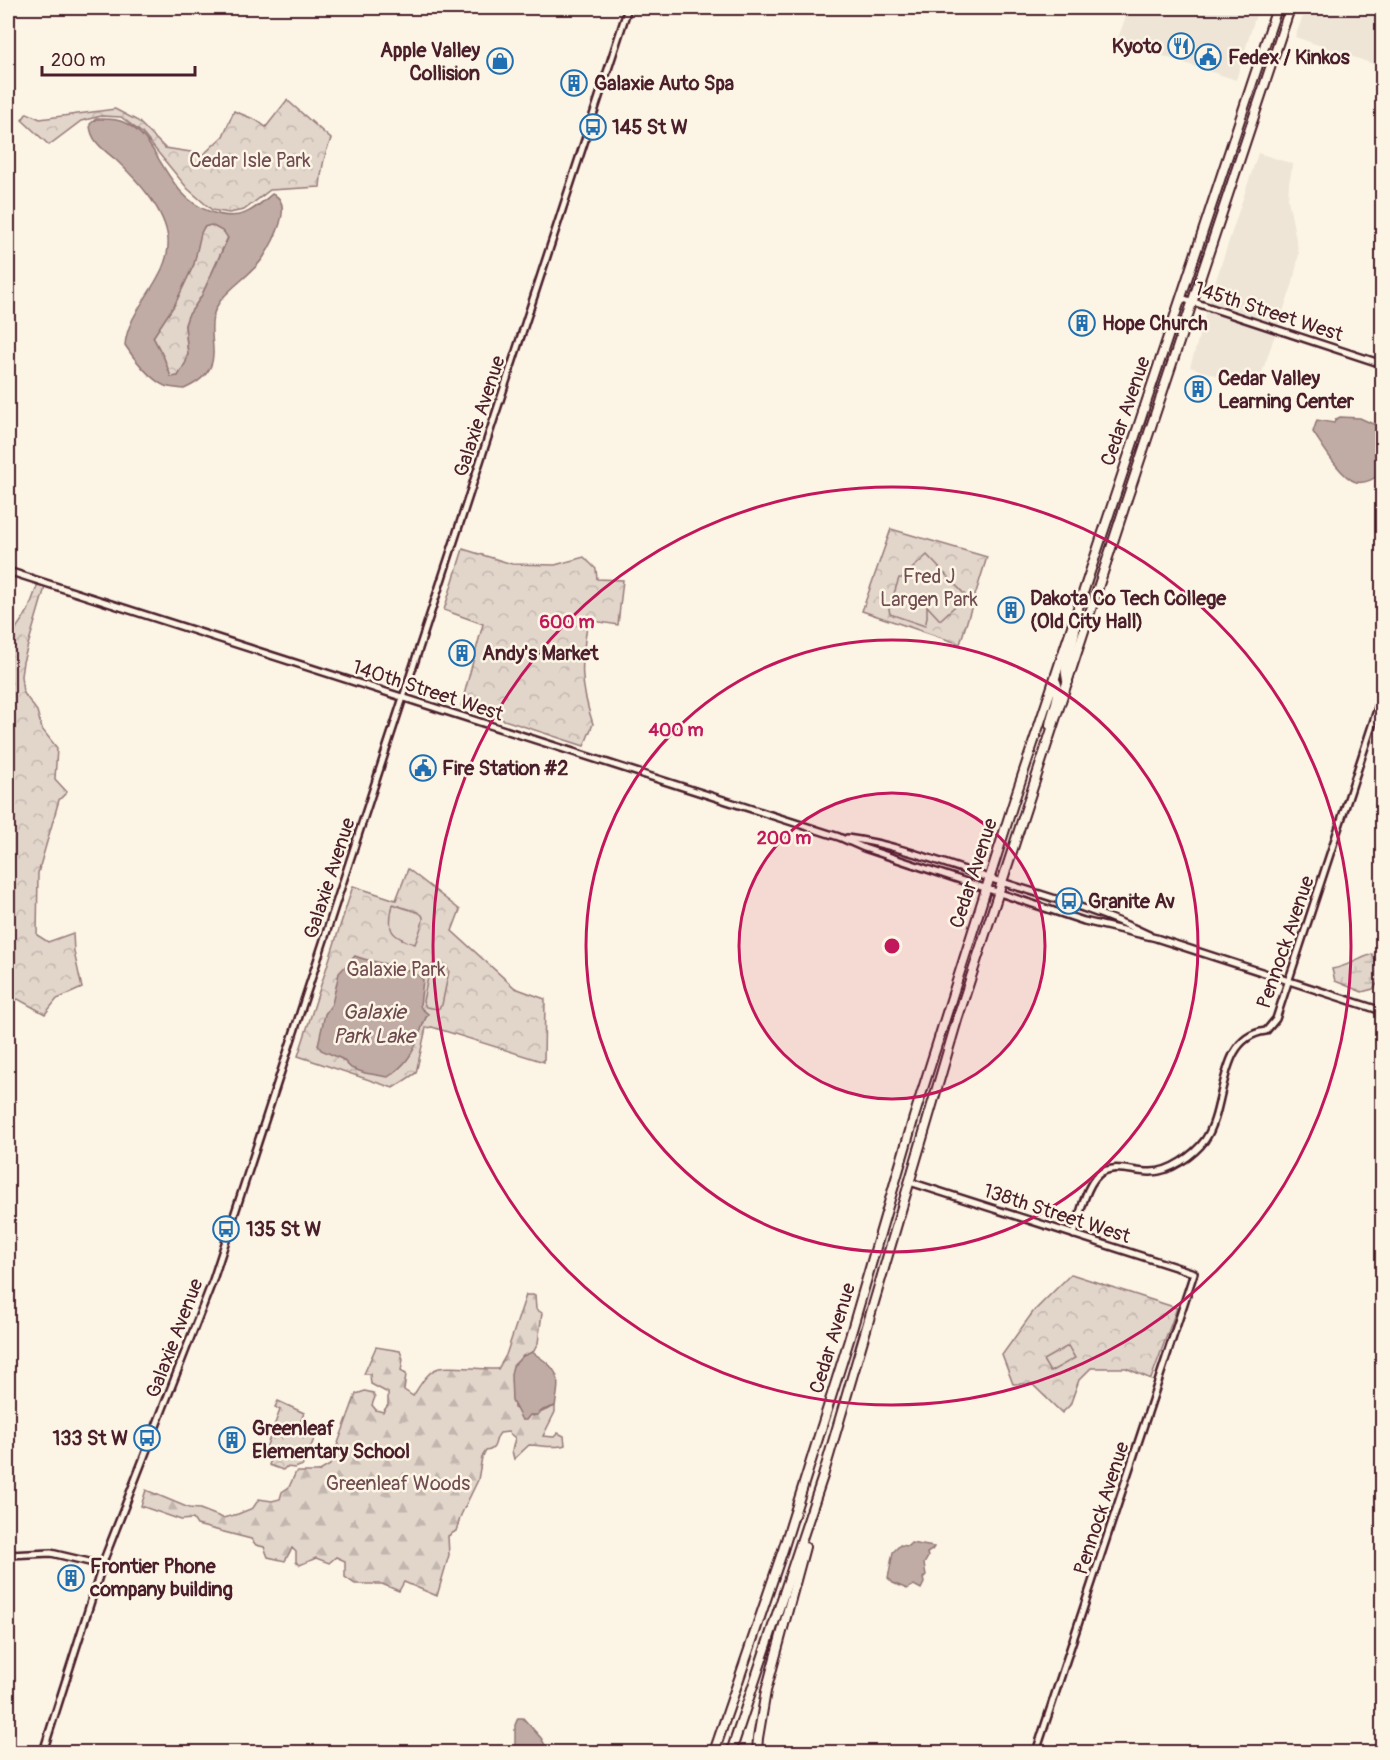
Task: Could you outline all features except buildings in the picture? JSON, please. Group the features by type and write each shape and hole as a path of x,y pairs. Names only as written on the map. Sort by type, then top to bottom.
{"highway":[{"name":"Cedar Avenue","path":"714,1752 787,1540 989,878 1277,8"},
{"name":"Cedar Avenue","path":"731,1752 823,1476 953,1032 1290,8"},
{"path":"1068,683 1065,677 1066,669 1073,644 1077,611"},
{"path":"1050,738 1050,722 1059,686 1055,680"},
{"path":"757,1752 765,1691 785,1625 823,1476"}],"street":[{"name":"Galaxie Avenue","path":"43,1752 102,1565 213,1280 628,8"},
{"name":"145th Street West","path":"1181,298 1383,364"},
{"name":"140th Street West","path":"8,572 839,837 864,848 1084,921 1156,938 1383,1011"},
{"name":"Pennock Avenue","path":"1074,1235 1090,1186 1098,1175 1113,1169 1151,1173 1162,1171 1182,1161 1205,1141 1217,1116 1232,1054 1254,1032 1266,1031 1276,1019 1383,695"},
{"name":"140th Street West","path":"839,837 867,840 1002,882 1129,925 1156,938"},
{"name":"138th Street West","path":"910,1182 1194,1274"},
{"name":"Pennock Avenue","path":"1036,1752 1194,1274"},
{"path":"8,1555 51,1553 102,1565"}],"shaded area":[{"path":"1129,8 1258,8 1236,80 1117,41"},
{"path":"1306,8 1359,8 1382,14 1382,67 1295,37"},
{"path":"1258,153 1293,164 1288,199 1299,254 1293,283 1258,384 1221,377 1190,367"}],"green space":[{"name":"Cedar Isle Park","path":"287,100 331,139 323,163 320,187 270,190 244,210 229,213 212,210 188,189 142,133 121,117 101,116 81,121 49,145 22,120 27,113 40,119 115,109 138,121 165,148 204,154 223,136 234,111 266,127"},
{"name":"Cedar Isle Park","path":"211,224 225,232 228,237 201,297 188,316 185,325 188,354 186,362 178,376 171,378 153,337 175,304 194,264 200,233 204,227"},
{"name":"Fred J Largen Park","path":"891,529 987,557 960,644 862,611"},
{"path":"463,549 512,564 555,565 584,557 596,569 597,579 623,580 618,625 588,620 584,648 583,684 593,724 584,746 461,706 483,624 444,610"},
{"path":"927,555 966,596 940,620 927,606 925,626 890,614 889,609 899,578 902,578"},
{"path":"39,581 46,584 23,662 21,676 23,692 37,711 42,729 57,748 55,779 67,792 59,800 38,873 37,935 48,942 73,933 74,952 82,988 57,999 45,1014 18,999 8,1004 8,648 17,627 28,611"},
{"name":"Galaxie Park","path":"408,869 460,910 452,931 515,988 545,999 544,1062 432,1027 426,1028 416,1073 393,1088 298,1056 353,886 396,900"},
{"path":"393,904 422,915 422,924 415,944 400,938 392,931 390,920"},
{"path":"1372,954 1382,974 1381,980 1373,989 1362,992 1335,981 1332,969"},
{"path":"434,963 446,966 449,971 442,1005 438,1009 426,1007 423,1001 430,968"},
{"path":"1071,1274 1177,1308 1151,1379 1126,1368 1091,1368 1079,1380 1070,1405 1062,1413 1032,1384 1013,1384 1002,1355 1033,1312"},
{"name":"Greenleaf Woods","path":"526,1295 535,1295 536,1309 542,1313 538,1343 534,1351 518,1362 512,1374 514,1408 533,1416 555,1406 555,1412 543,1436 554,1437 558,1433 564,1436 565,1445 552,1447 529,1445 514,1459 512,1451 515,1438 508,1432 500,1433 493,1448 486,1451 482,1457 478,1480 456,1531 448,1536 449,1555 437,1596 404,1582 399,1591 382,1584 355,1584 345,1577 345,1561 336,1557 329,1563 316,1558 300,1565 296,1562 296,1552 292,1548 285,1561 268,1557 264,1547 256,1545 251,1539 197,1525 193,1519 181,1520 141,1506 146,1490 189,1508 200,1509 223,1518 253,1508 259,1499 272,1501 280,1499 282,1492 289,1487 296,1472 318,1472 330,1465 356,1394 365,1391 373,1393 375,1397 372,1405 376,1410 383,1412 388,1405 388,1393 371,1384 370,1374 364,1374 376,1347 400,1351 403,1359 401,1371 406,1374 404,1390 413,1396 427,1376 439,1368 498,1369 506,1355"},
{"path":"1068,1346 1075,1358 1050,1372 1043,1360"},
{"path":"278,1401 304,1413 297,1431 315,1437 303,1465 295,1468 286,1467 283,1470 269,1465 272,1456 264,1453 280,1410 275,1407"}],"water":[{"path":"96,119 113,119 136,130 146,140 182,193 195,204 211,212 230,216 244,214 272,194 279,198 282,205 280,224 263,258 226,294 214,313 213,359 209,370 200,380 184,389 165,386 154,379 137,362 125,345 133,318 163,267 168,239 162,217 156,206 124,168 98,145 92,135 90,124","holes":["211,225 224,232 228,238 201,297 188,316 185,325 188,354 186,362 178,376 171,377 153,337 175,304 194,264 204,227"]},
{"path":"1340,417 1360,418 1382,428 1382,473 1373,479 1356,482 1350,479 1332,460 1313,432 1317,420 1334,423"},
{"name":"Galaxie Park Lake","path":"355,956 410,971 423,980 420,1005 428,1014 411,1054 399,1069 388,1077 351,1068 342,1059 321,1050 318,1045 325,1014 332,1004 339,973"},
{"path":"532,1352 548,1364 556,1374 557,1395 555,1406 522,1420 512,1401 511,1374 513,1366 523,1356"},
{"path":"911,1543 934,1547 927,1553 928,1557 924,1564 926,1575 923,1578 924,1583 921,1589 914,1585 907,1589 893,1583 888,1578 893,1552 900,1545 908,1546"},
{"path":"518,1718 523,1718 541,1738 549,1752 515,1752 515,1725"}],"place":[{"name":"Kyoto","path":"1181,46"},
{"name":"Fedex / Kinkos","path":"1208,57"},
{"name":"Apple Valley Collision","path":"500,61"},
{"name":"Galaxie Auto Spa","path":"574,83"},
{"name":"145 St W","path":"593,127"},
{"name":"Hope Church","path":"1082,323"},
{"name":"Cedar Valley Learning Center","path":"1198,389"},
{"name":"Dakota Co Tech College (Old City Hall)","path":"1011,610"},
{"name":"Andy's Market","path":"462,653"},
{"name":"Fire Station #2","path":"423,768"},
{"name":"Granite Av","path":"1069,901"},
{"name":"135 St W","path":"226,1229"},
{"name":"133 St W","path":"147,1438"},
{"name":"Greenleaf Elementary School","path":"232,1440"},
{"name":"Frontier Phone company building","path":"71,1578"}]}
